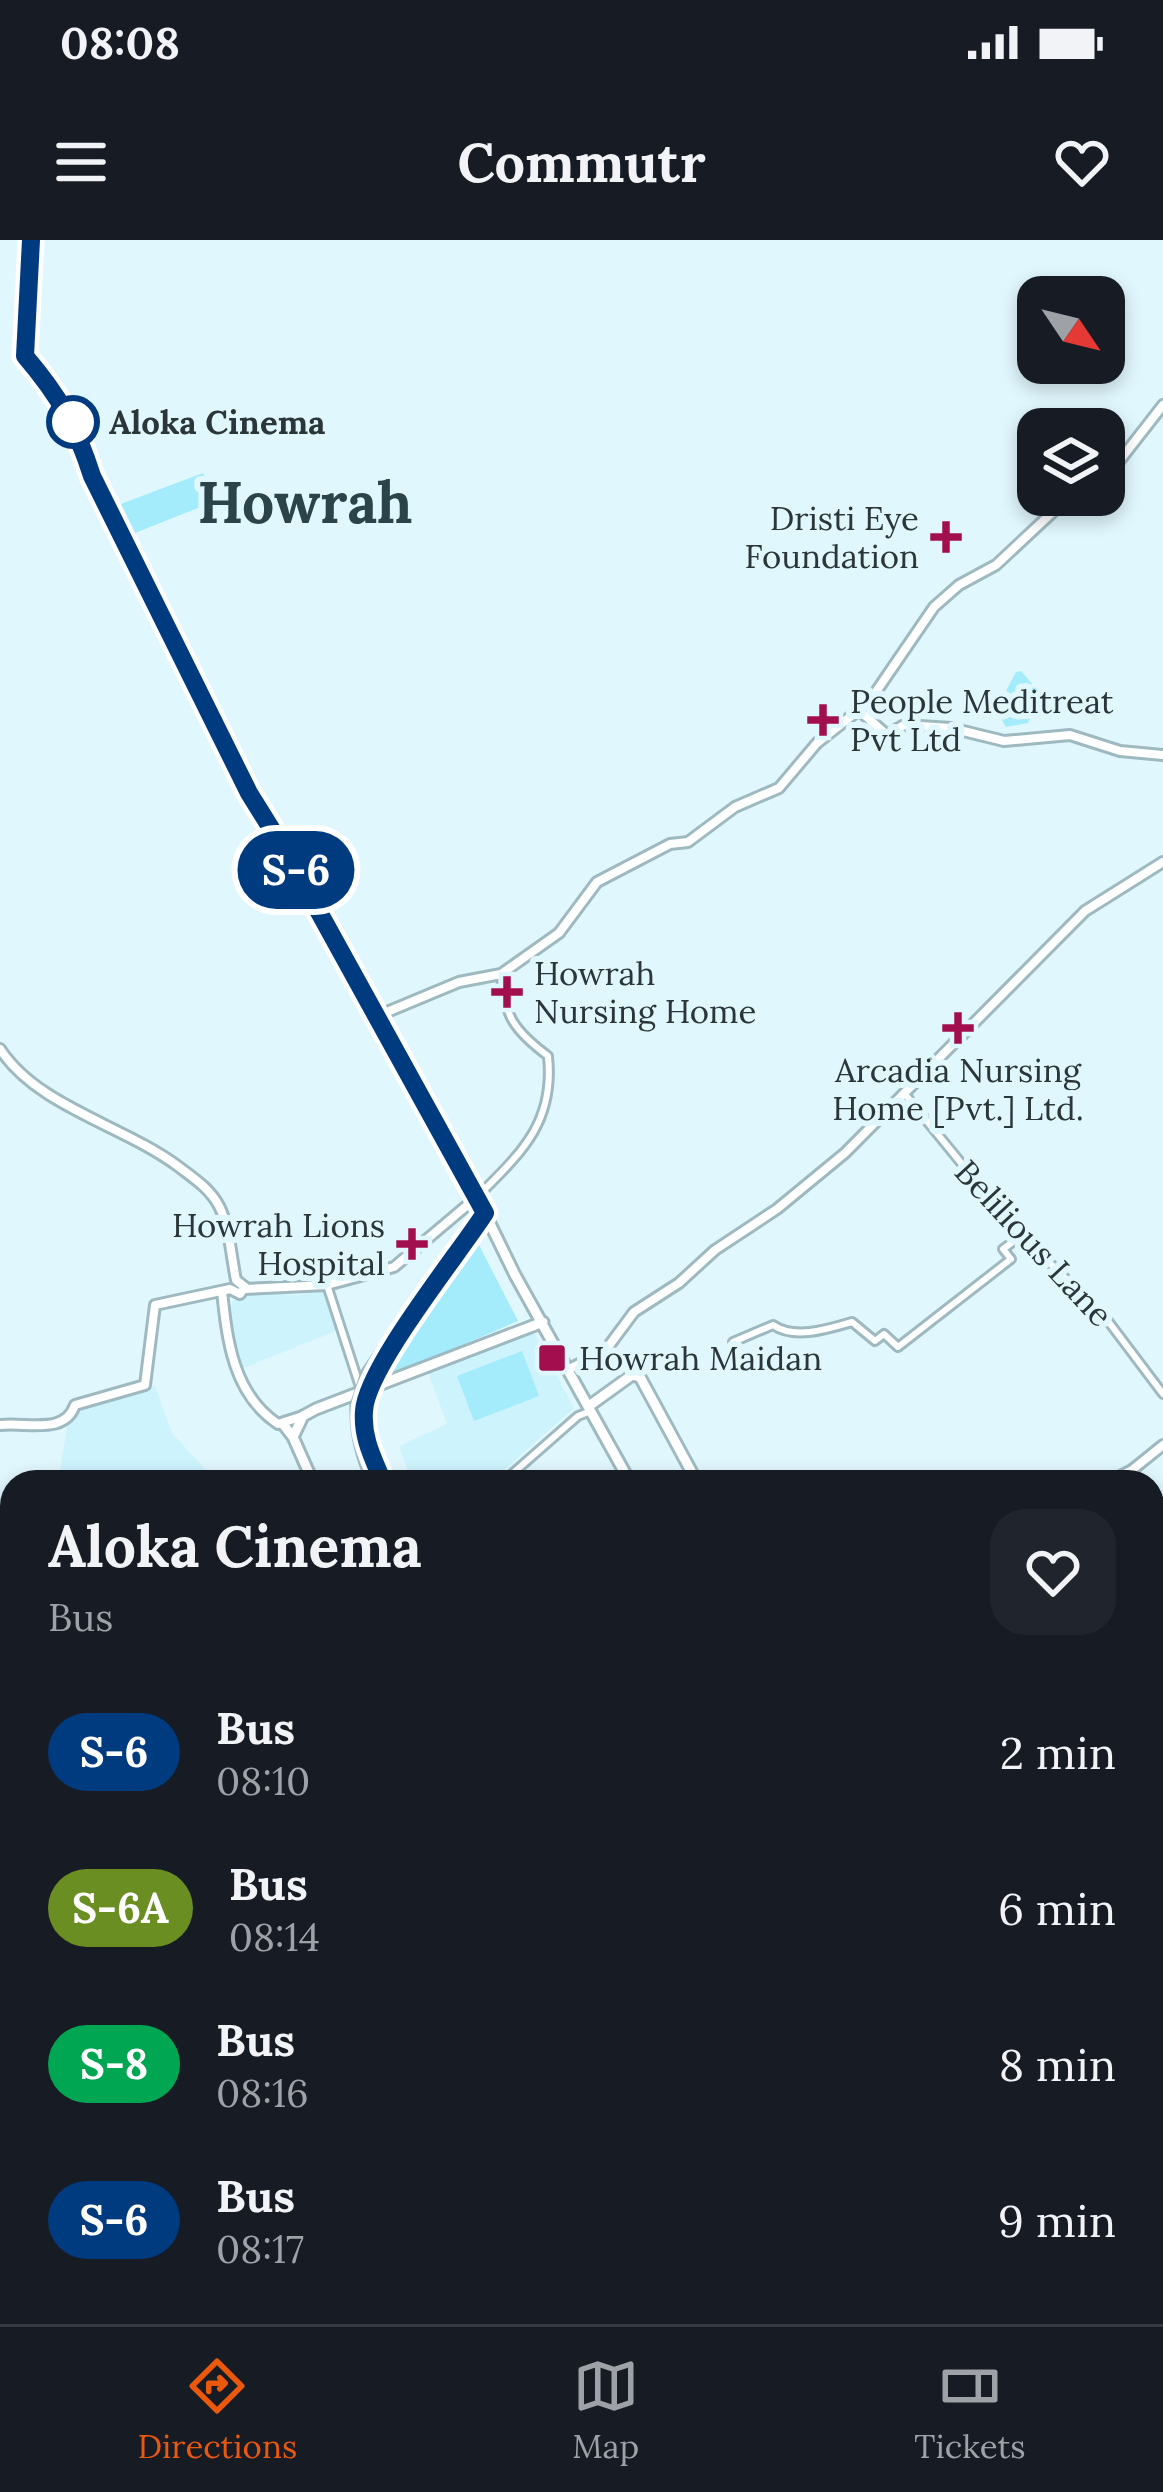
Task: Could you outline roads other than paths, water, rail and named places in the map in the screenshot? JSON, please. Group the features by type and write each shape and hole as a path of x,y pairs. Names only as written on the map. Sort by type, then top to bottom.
{"main road":[{"path":"31,240 25,356 56,392 77,429 92,476 249,793 482,1206 623,1470"},
{"path":"1125,454 1163,406"},
{"path":"375,1017 459,982 501,974 559,933 597,882 670,844 688,842 735,807 779,788 817,743 860,711 934,607 996,565 1048,516"},
{"path":"860,711 887,735 904,725 951,728 1004,741 1070,735 1120,752 1163,755"},
{"path":"569,1369 605,1351 634,1312 679,1283 715,1250 777,1209 845,1153 1085,911 1163,862"},
{"path":"0,1049 10,1065 50,1096 137,1138 208,1190 224,1216 231,1359 257,1404 293,1437 307,1470"},
{"path":"375,1470 364,1434 367,1394 429,1289 470,1237 482,1206"},
{"path":"429,1289 434,1274 482,1206"},
{"path":"0,1425 62,1424 74,1405 145,1385 161,1304 243,1282 245,1289 327,1285 394,1267 482,1206"},
{"path":"470,1237 500,1244"},
{"path":"283,1424 357,1390 543,1322"},
{"path":"588,1405 632,1375 640,1377 691,1470"},
{"path":"293,1437 303,1416"},
{"path":"1132,1470 1163,1445"}],"street":[{"path":"482,1206 533,1137 542,1118 550,1075 548,1056 514,1030 501,974"},
{"name":"Belilious Lane","path":"903,1093 1022,1235 1105,1317 1163,1394"},
{"path":"734,1342 773,1325 782,1331 814,1332 852,1322 874,1341 884,1334 898,1347 1011,1259 1004,1249 1022,1235"},
{"path":"357,1390 434,1274"},
{"path":"327,1285 357,1390 356,1439 373,1470"},
{"path":"373,1387 370,1441 376,1470"},
{"path":"516,1470 588,1405"}],"place":[{"name":"Aloka Cinema","path":"73,422"},
{"name":"Dristi Eye Foundation","path":"946,537"},
{"name":"People Meditreat Pvt Ltd","path":"823,720"},
{"name":"Howrah Nursing Home","path":"507,992"},
{"name":"Arcadia Nursing Home [Pvt.] Ltd.","path":"958,1028"},
{"name":"Howrah Lions Hospital","path":"412,1244"},
{"name":"Howrah Maidan","path":"552,1358"}],"district":[{"name":"Howrah","path":"305,502"}]}
